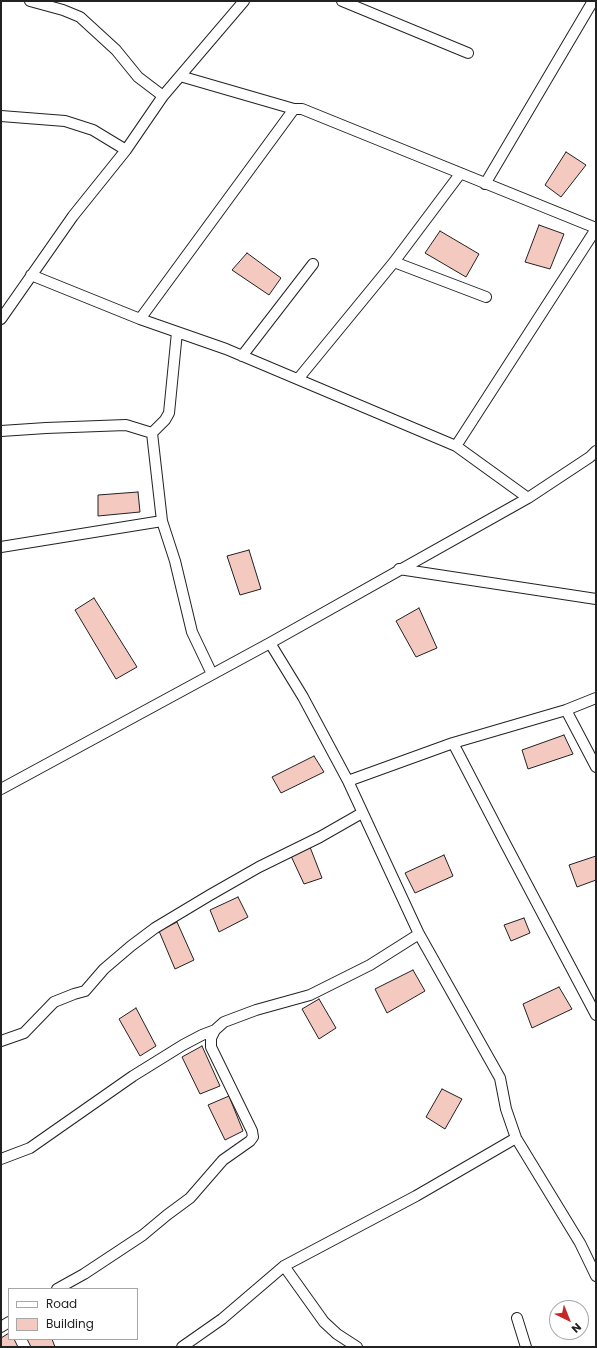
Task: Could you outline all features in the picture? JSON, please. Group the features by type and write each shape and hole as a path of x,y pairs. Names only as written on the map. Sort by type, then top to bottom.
{"street":[{"path":"30,1 63,10 80,17 116,50 138,77 163,96"},
{"path":"1,319 73,216 126,150 163,96 244,1"},
{"path":"342,1 468,53"},
{"path":"485,184 593,1"},
{"path":"180,76 294,109 302,109 596,229 456,446"},
{"path":"140,319 294,109"},
{"path":"1,116 65,121 93,130 126,150"},
{"path":"298,379 394,262 460,174"},
{"path":"394,262 486,297"},
{"path":"242,356 313,264"},
{"path":"31,275 140,319 242,356 456,446 528,498"},
{"path":"152,433 165,420 169,413 177,332"},
{"path":"1,431 126,425 152,433"},
{"path":"152,433 162,521 175,562 192,632 212,674"},
{"path":"1,789 270,643 528,498 590,457 596,451"},
{"path":"1,547 162,521"},
{"path":"400,569 596,599"},
{"path":"270,643 303,697 348,781 419,934 500,1078 506,1109 516,1138 580,1243 596,1276"},
{"path":"348,781 453,743 566,710 596,698"},
{"path":"566,710 596,767"},
{"path":"453,743 596,1014"},
{"path":"1,1041 24,1033 54,1002 85,991 104,969 155,928 259,867 320,837 362,812"},
{"path":"1,1159 30,1148 133,1076 183,1045 215,1030 224,1022 256,1010 310,994 370,965 419,934"},
{"path":"59,1288 84,1274 143,1235 190,1198 223,1160 250,1141 253,1137 252,1131 212,1047 211,1038 215,1030"},
{"path":"182,1347 222,1319 284,1266 416,1196 516,1138"},
{"path":"284,1266 324,1322 337,1334 357,1347"},
{"path":"517,1318 526,1347"}],"building":[{"path":"566,152 586,165 561,197 545,185"},
{"path":"539,225 564,234 550,269 525,262"},
{"path":"440,231 479,254 466,277 425,253"},
{"path":"247,253 281,278 269,295 232,270"},
{"path":"138,492 140,512 98,516 98,495"},
{"path":"249,550 261,589 240,595 227,556"},
{"path":"94,598 137,667 116,679 75,610"},
{"path":"419,608 437,648 416,657 396,621"},
{"path":"564,735 573,754 528,769 522,750"},
{"path":"314,756 324,772 281,793 272,777"},
{"path":"310,847 322,878 304,884 291,856"},
{"path":"444,855 453,876 415,893 405,873"},
{"path":"596,856 596,880 577,887 569,865"},
{"path":"238,897 248,917 219,932 210,910"},
{"path":"524,918 530,933 511,941 504,925"},
{"path":"177,922 194,960 175,969 159,931"},
{"path":"413,970 425,991 387,1013 375,989"},
{"path":"559,987 572,1009 532,1028 523,1004"},
{"path":"319,999 336,1028 319,1039 302,1009"},
{"path":"136,1008 156,1046 140,1056 119,1019"},
{"path":"202,1046 220,1086 200,1094 182,1057"},
{"path":"442,1089 462,1099 445,1129 426,1117"},
{"path":"229,1096 243,1131 225,1140 208,1105"},
{"path":"8,1334 8,1340 14,1340 18,1347 1,1347 1,1338"},
{"path":"28,1340 52,1340 55,1347 31,1347"}]}
